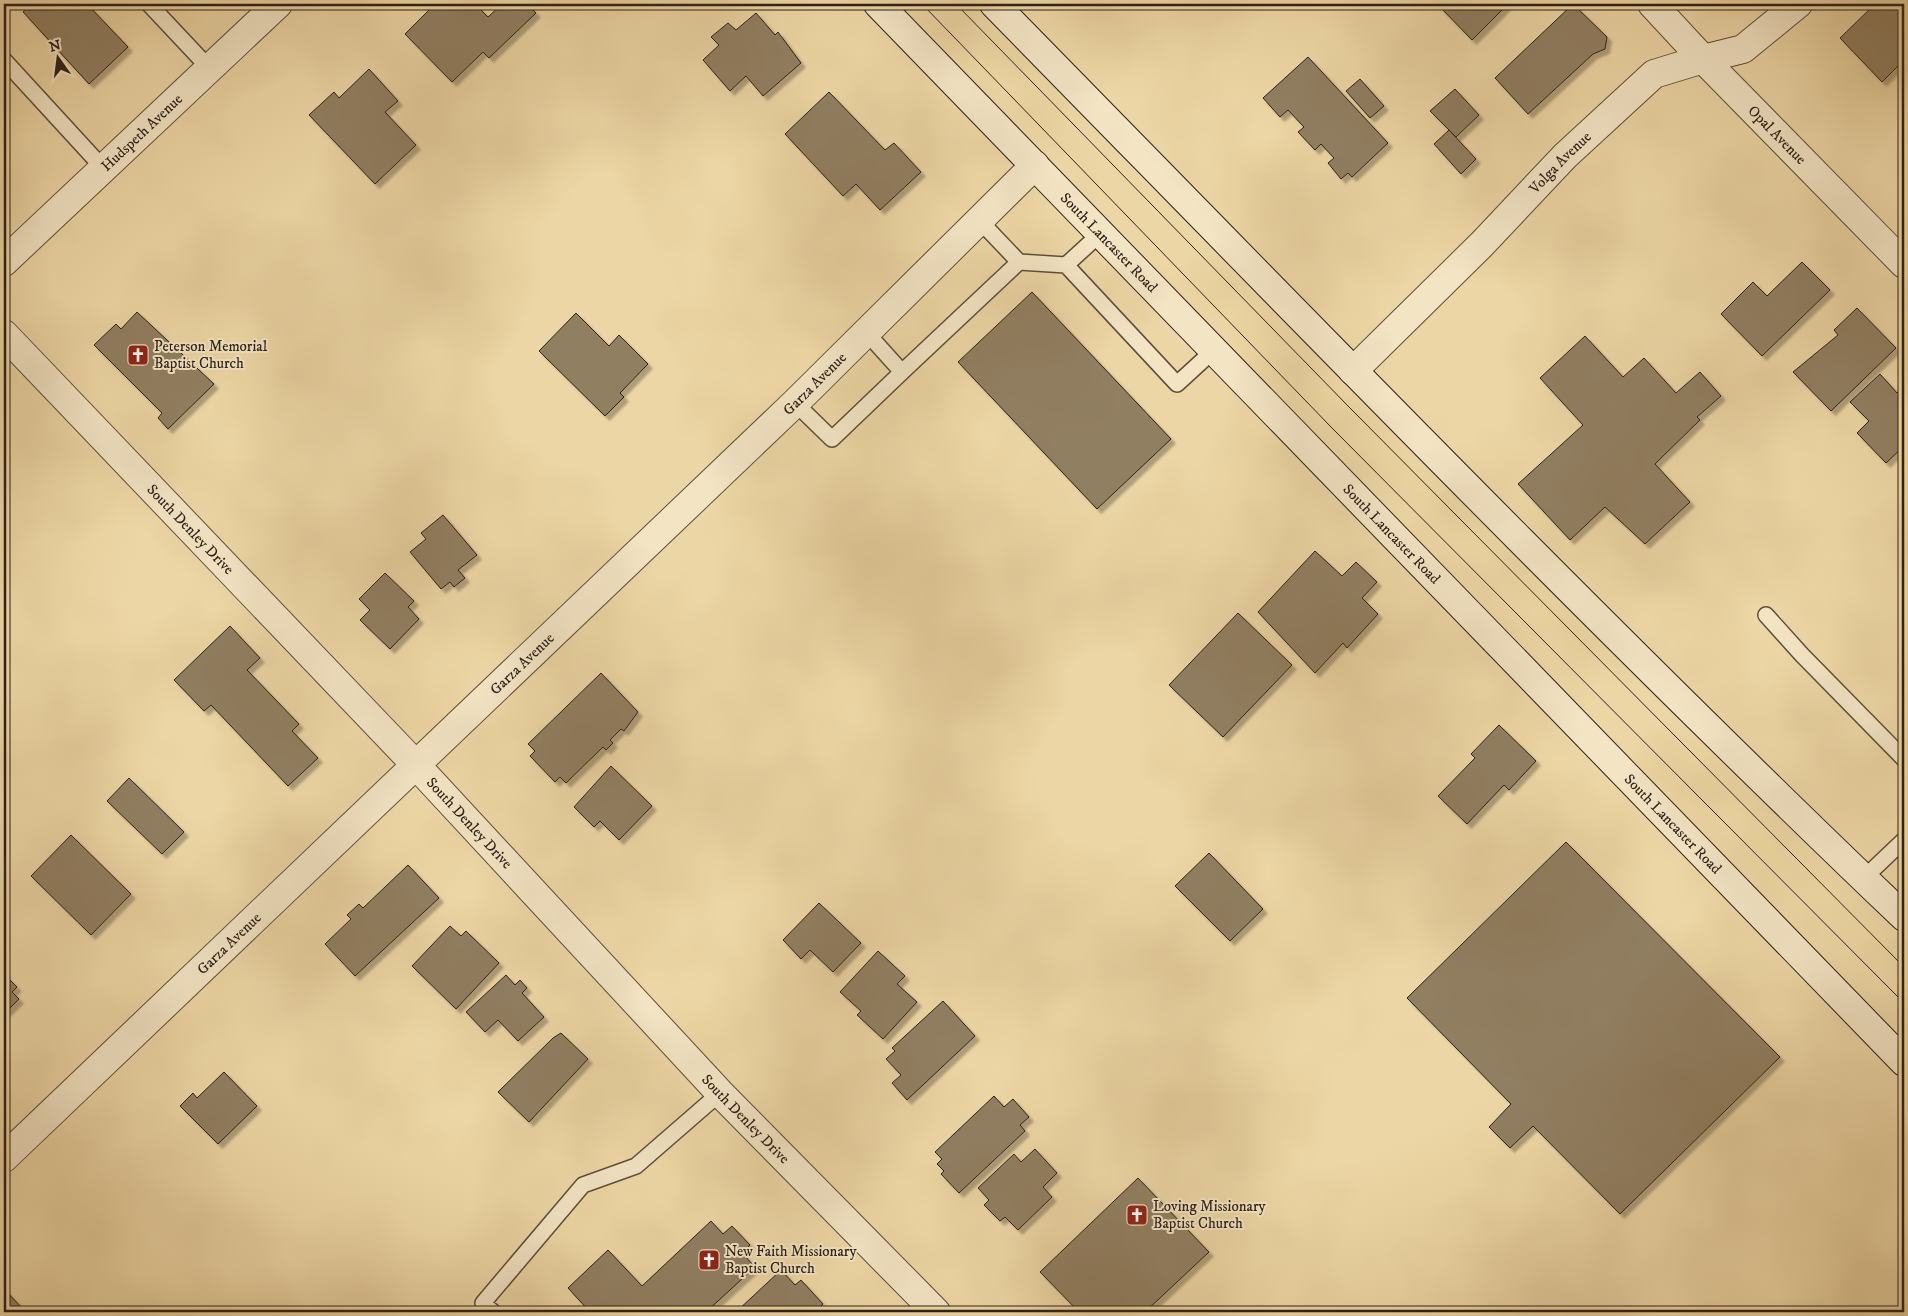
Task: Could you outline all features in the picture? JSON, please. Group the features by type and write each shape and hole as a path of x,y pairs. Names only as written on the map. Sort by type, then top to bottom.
{"street":[{"name":"Hudspeth Avenue","path":"4,262 278,4"},
{"name":"South Lancaster Road","path":"878,4 1904,1062"},
{"path":"994,4 1353,371 1679,698 1904,917"},
{"name":"Opal Avenue","path":"1652,4 1703,59 1904,264"},
{"name":"Volga Avenue","path":"1353,371 1482,244 1566,156 1654,74 1703,59 1743,50 1798,4"},
{"name":"Garza Avenue","path":"4,1158 795,403 1035,164"},
{"name":"South Denley Drive","path":"4,334 415,764 720,1093 936,1312"}],"lane":[{"path":"149,4 210,69"},
{"path":"4,60 104,169"},
{"path":"979,220 1018,262 1066,265 1177,384 1214,350"},
{"path":"1066,265 1101,233"},
{"path":"795,403 832,439 1018,262"},
{"path":"866,332 902,372"},
{"path":"1766,615 1904,759"},
{"path":"1864,878 1904,840"},
{"path":"493,1312 483,1303 583,1185 636,1166 720,1093"}],"building":[{"path":"31,4 87,4 128,47 89,84 23,12"},
{"path":"435,4 475,4 488,17 502,4 527,4 536,13 489,58 483,52 452,82 405,34"},
{"path":"1439,4 1508,4 1472,40"},
{"path":"1573,4 1607,37 1605,49 1593,54 1528,114 1495,78"},
{"path":"1875,4 1904,4 1904,60 1882,82 1840,38"},
{"path":"756,13 775,35 778,32 801,63 763,96 746,76 730,91 703,60 719,45 711,37 728,23 736,30"},
{"path":"1308,57 1388,143 1352,177 1348,173 1341,179 1328,163 1334,158 1321,144 1315,150 1298,132 1304,127 1288,110 1280,117 1263,98"},
{"path":"369,69 398,101 385,112 416,145 375,184 309,115 334,92 339,98"},
{"path":"1360,79 1384,106 1370,118 1346,91"},
{"path":"1455,89 1479,115 1456,137 1430,111"},
{"path":"829,92 885,150 894,143 921,172 880,210 856,184 843,196 785,134"},
{"path":"1449,130 1476,159 1461,174 1434,144"},
{"path":"1802,262 1830,290 1762,356 1721,314 1753,282 1767,296"},
{"path":"1032,292 1171,439 1097,509 958,362"},
{"path":"1857,308 1896,348 1831,411 1793,372 1838,335 1834,330"},
{"path":"137,312 214,384 168,429 158,418 162,413 94,345 116,324 121,329"},
{"path":"576,313 609,346 619,335 648,364 620,393 624,397 605,416 539,351"},
{"path":"1585,336 1623,377 1644,358 1676,393 1700,372 1721,396 1697,417 1700,420 1655,464 1690,502 1645,544 1605,507 1570,540 1518,484 1583,425 1540,378"},
{"path":"1880,374 1897,393 1904,389 1904,446 1886,463 1857,433 1869,421 1850,402"},
{"path":"443,515 477,555 458,570 465,578 454,587 450,582 441,589 410,552 426,539 421,533"},
{"path":"1315,551 1342,576 1356,562 1377,582 1362,598 1378,614 1347,648 1343,643 1315,673 1258,612"},
{"path":"385,573 414,601 408,607 419,619 390,649 360,620 370,610 359,599"},
{"path":"1238,613 1292,665 1223,737 1169,685"},
{"path":"230,626 260,658 247,670 299,724 292,731 318,758 288,786 211,705 204,711 174,680"},
{"path":"601,673 638,712 624,731 621,729 610,740 613,743 606,750 603,747 566,783 560,777 555,782 530,756 535,751 528,744"},
{"path":"1499,725 1536,761 1509,790 1504,785 1467,824 1438,796 1475,758 1471,754"},
{"path":"611,766 652,806 619,840 600,821 594,827 574,807"},
{"path":"129,778 184,832 162,854 107,801"},
{"path":"71,835 131,894 91,935 31,876"},
{"path":"1566,842 1780,1057 1620,1214 1533,1126 1510,1148 1489,1127 1511,1104 1407,998"},
{"path":"1209,853 1263,909 1230,941 1175,886"},
{"path":"408,865 439,898 355,976 325,944 351,919 347,915 359,904 363,908"},
{"path":"819,903 861,943 833,972 810,950 801,959 783,940"},
{"path":"450,926 461,936 466,931 499,963 456,1009 412,966"},
{"path":"878,951 905,976 897,984 917,1002 883,1039 857,1015 861,1011 840,992"},
{"path":"4,974 17,987 12,992 19,999 6,1012 4,1009"},
{"path":"506,975 515,985 520,980 527,988 522,993 544,1017 518,1041 498,1020 485,1032 466,1012"},
{"path":"943,1001 975,1036 907,1100 892,1083 901,1075 886,1059 895,1051 892,1048"},
{"path":"561,1033 588,1059 529,1122 498,1092 553,1038"},
{"path":"224,1072 257,1106 218,1144 180,1106 193,1093 197,1098"},
{"path":"994,1096 1004,1107 1013,1099 1029,1117 1020,1125 1025,1131 959,1193 941,1174 944,1171 937,1164 942,1159 935,1152"},
{"path":"1035,1149 1057,1173 1043,1187 1052,1197 1018,1230 1005,1217 1000,1221 984,1205 989,1200 978,1188 1014,1154 1021,1162"},
{"name":"Loving Missionary Baptist Church","path":"1138,1178 1209,1252 1145,1312 1079,1312 1040,1272"},
{"name":"New Faith Missionary Baptist Church","path":"711,1221 723,1234 732,1226 750,1245 742,1253 755,1267 706,1312 590,1312 568,1288 608,1250 642,1286"},
{"path":"781,1270 795,1285 801,1280 823,1304 817,1312 736,1312"},
{"path":"4,1289 26,1312 4,1312"}],"tram line":[{"path":"922,4 1331,427 1904,1003"},
{"path":"956,4 1350,408 1904,967"}],"place":[{"name":"Peterson Memorial Baptist Church","path":"138,355"},
{"name":"Loving Missionary Baptist Church","path":"1137,1215"},
{"name":"New Faith Missionary Baptist Church","path":"709,1260"}]}
